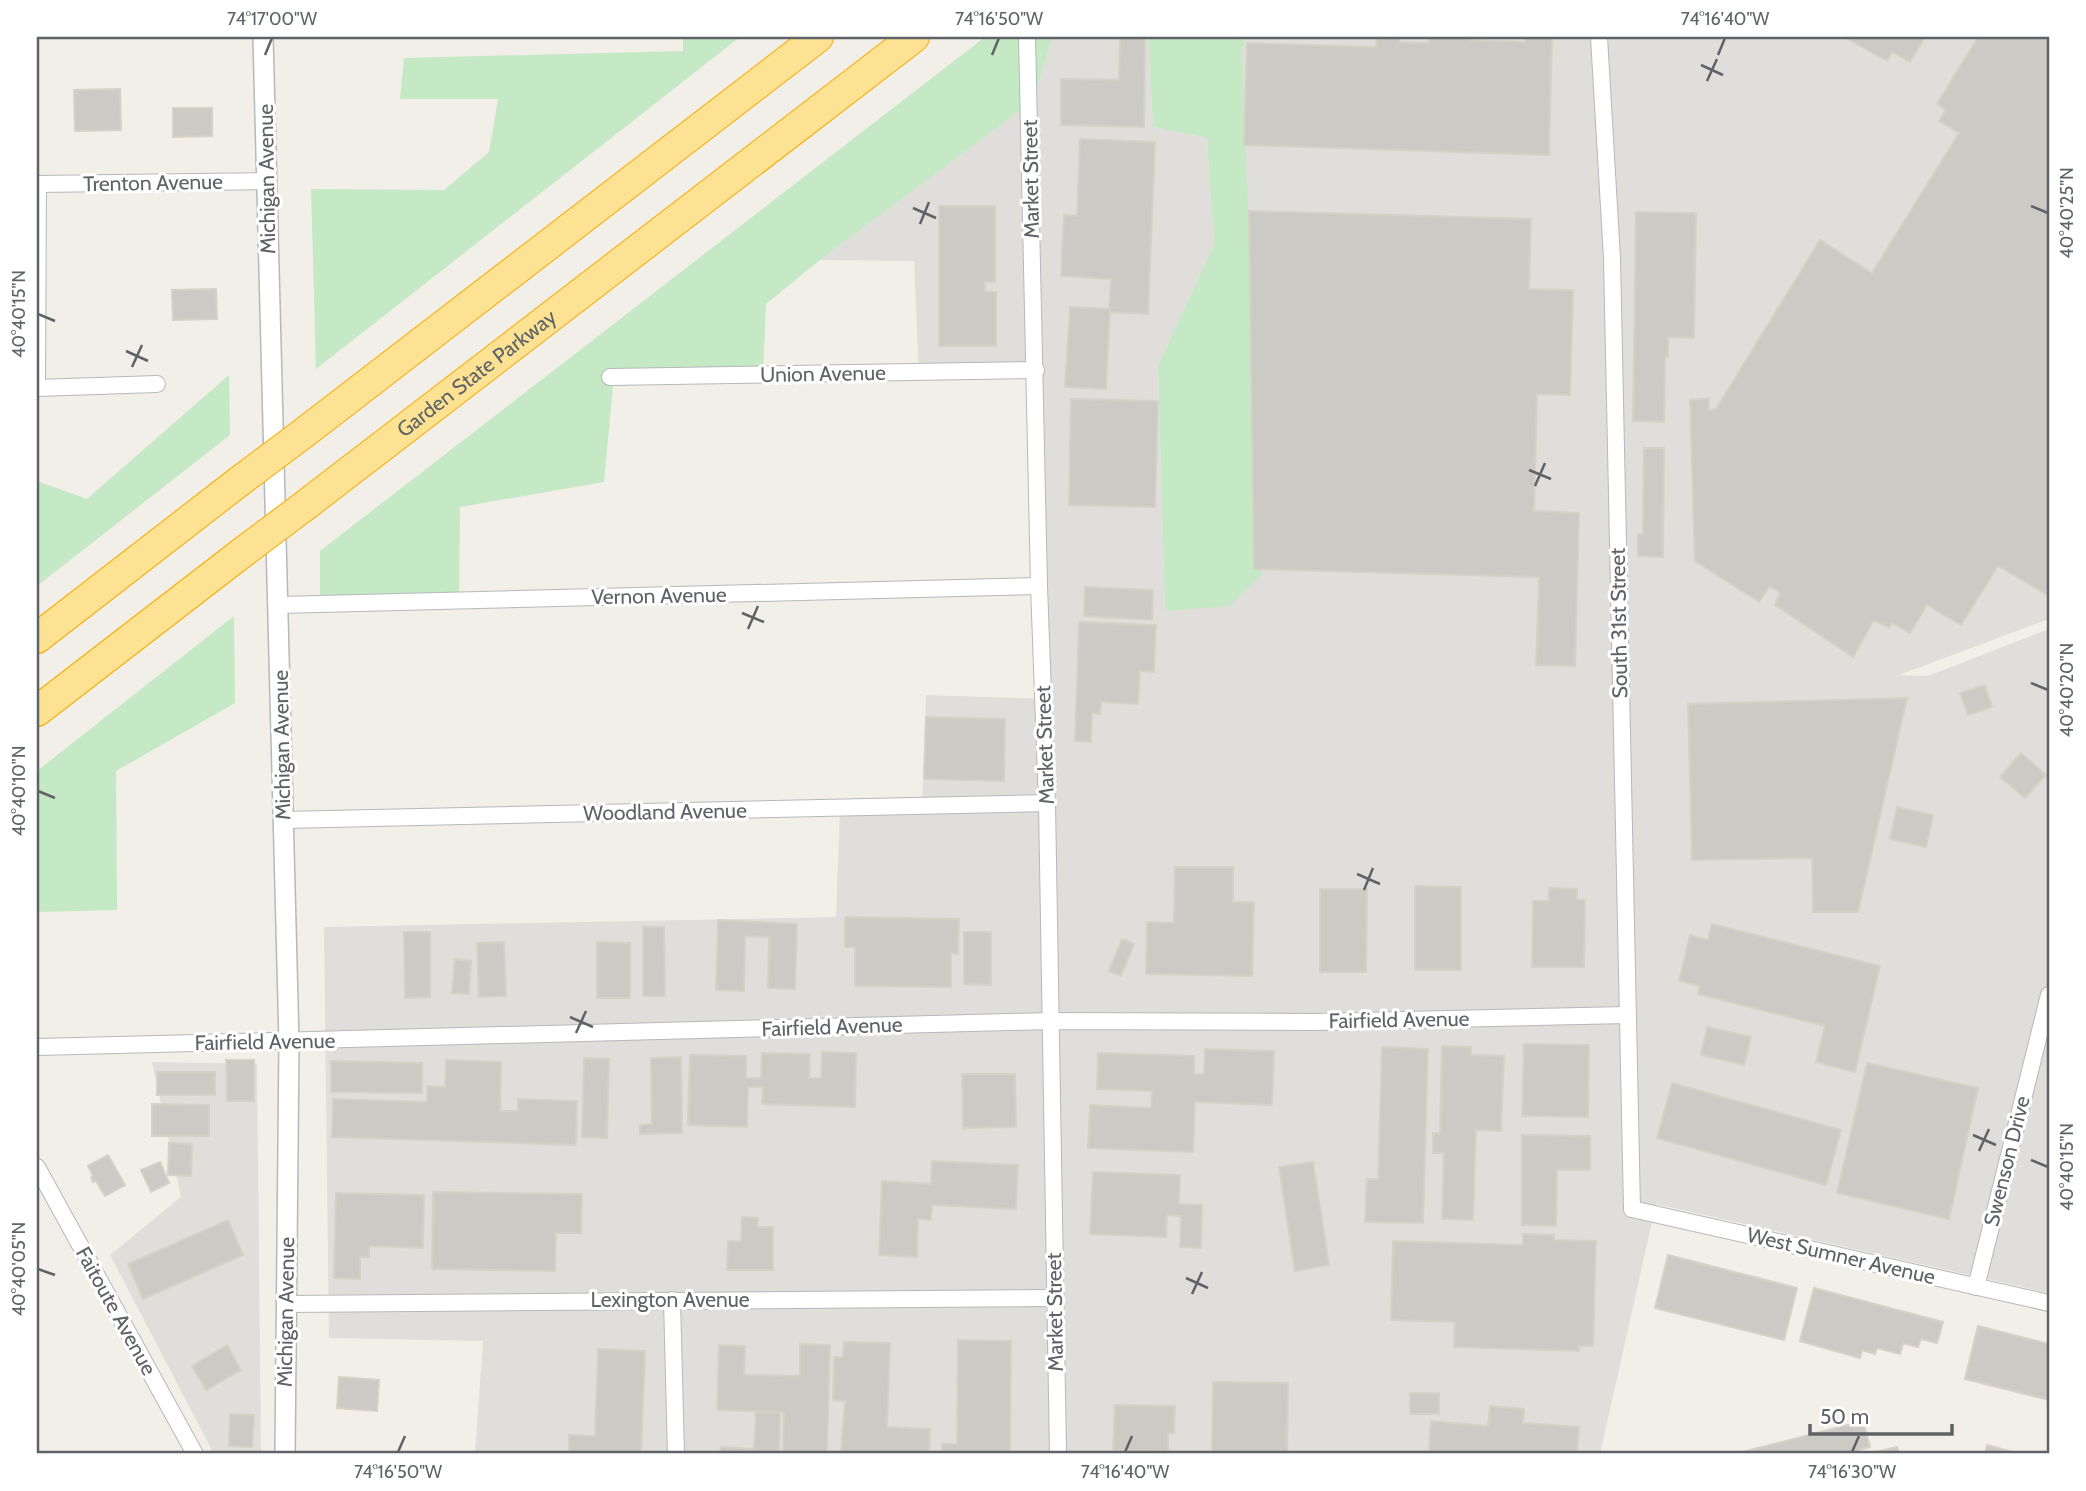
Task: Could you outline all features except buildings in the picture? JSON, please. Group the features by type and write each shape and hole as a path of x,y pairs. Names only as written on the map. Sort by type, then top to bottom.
{"highway":[{"path":"37,638 818,37"},
{"name":"Garden State Parkway","path":"37,711 914,37"}],"street":[{"name":"Michigan Avenue","path":"263,37 289,1042 285,1454"},
{"name":"Market Street","path":"1027,37 1039,586 1047,803 1058,1454"},
{"name":"South 31st Street","path":"1599,37 1612,258 1632,1209"},
{"name":"Trenton Avenue","path":"37,184 268,181"},
{"path":"37,184 37,382"},
{"name":"Union Avenue","path":"610,377 1035,370"},
{"path":"37,388 158,384"},
{"name":"Vernon Avenue","path":"278,605 1039,586"},
{"name":"Woodland Avenue","path":"284,820 1047,803"},
{"name":"Swenson Drive","path":"1976,1287 2049,995"},
{"name":"Fairfield Avenue","path":"37,1047 1051,1021 1314,1022 1627,1015"},
{"name":"Faitoute Avenue","path":"37,1167 195,1454"},
{"name":"West Sumner Avenue","path":"1632,1209 2049,1303"},
{"name":"Lexington Avenue","path":"286,1304 1054,1298"},
{"path":"672,1300 676,1454"}],"shaded area":[{"path":"1052,37 1148,37 1153,127 1207,138 1214,244 1158,366 1165,610 1242,49 1247,37 2049,37 2049,619 1899,675 1928,676 2049,629 2049,1293 1656,1204 1600,1454 475,1454 483,1341 329,1338 324,927 836,917 840,809 922,806 926,695 1045,699 1038,370 919,374 914,261 820,260 1034,100"},
{"path":"152,1062 257,1064 261,1454 214,1454 110,1255 181,1197"}],"green space":[{"path":"683,37 740,37 316,369 311,189 444,190 489,152 498,99 400,99 404,58 683,51"},
{"path":"985,37 1052,37 1034,100 820,260 766,304 763,373 613,386 604,482 460,507 459,602 320,610 320,551"},
{"path":"1148,37 1247,37 1242,49 1261,576 1229,606 1165,611 1158,366 1214,244 1207,138 1153,127"},
{"path":"229,375 230,435 37,586 37,481 87,499"},
{"path":"234,616 235,703 116,771 117,910 37,912 37,771"}]}
